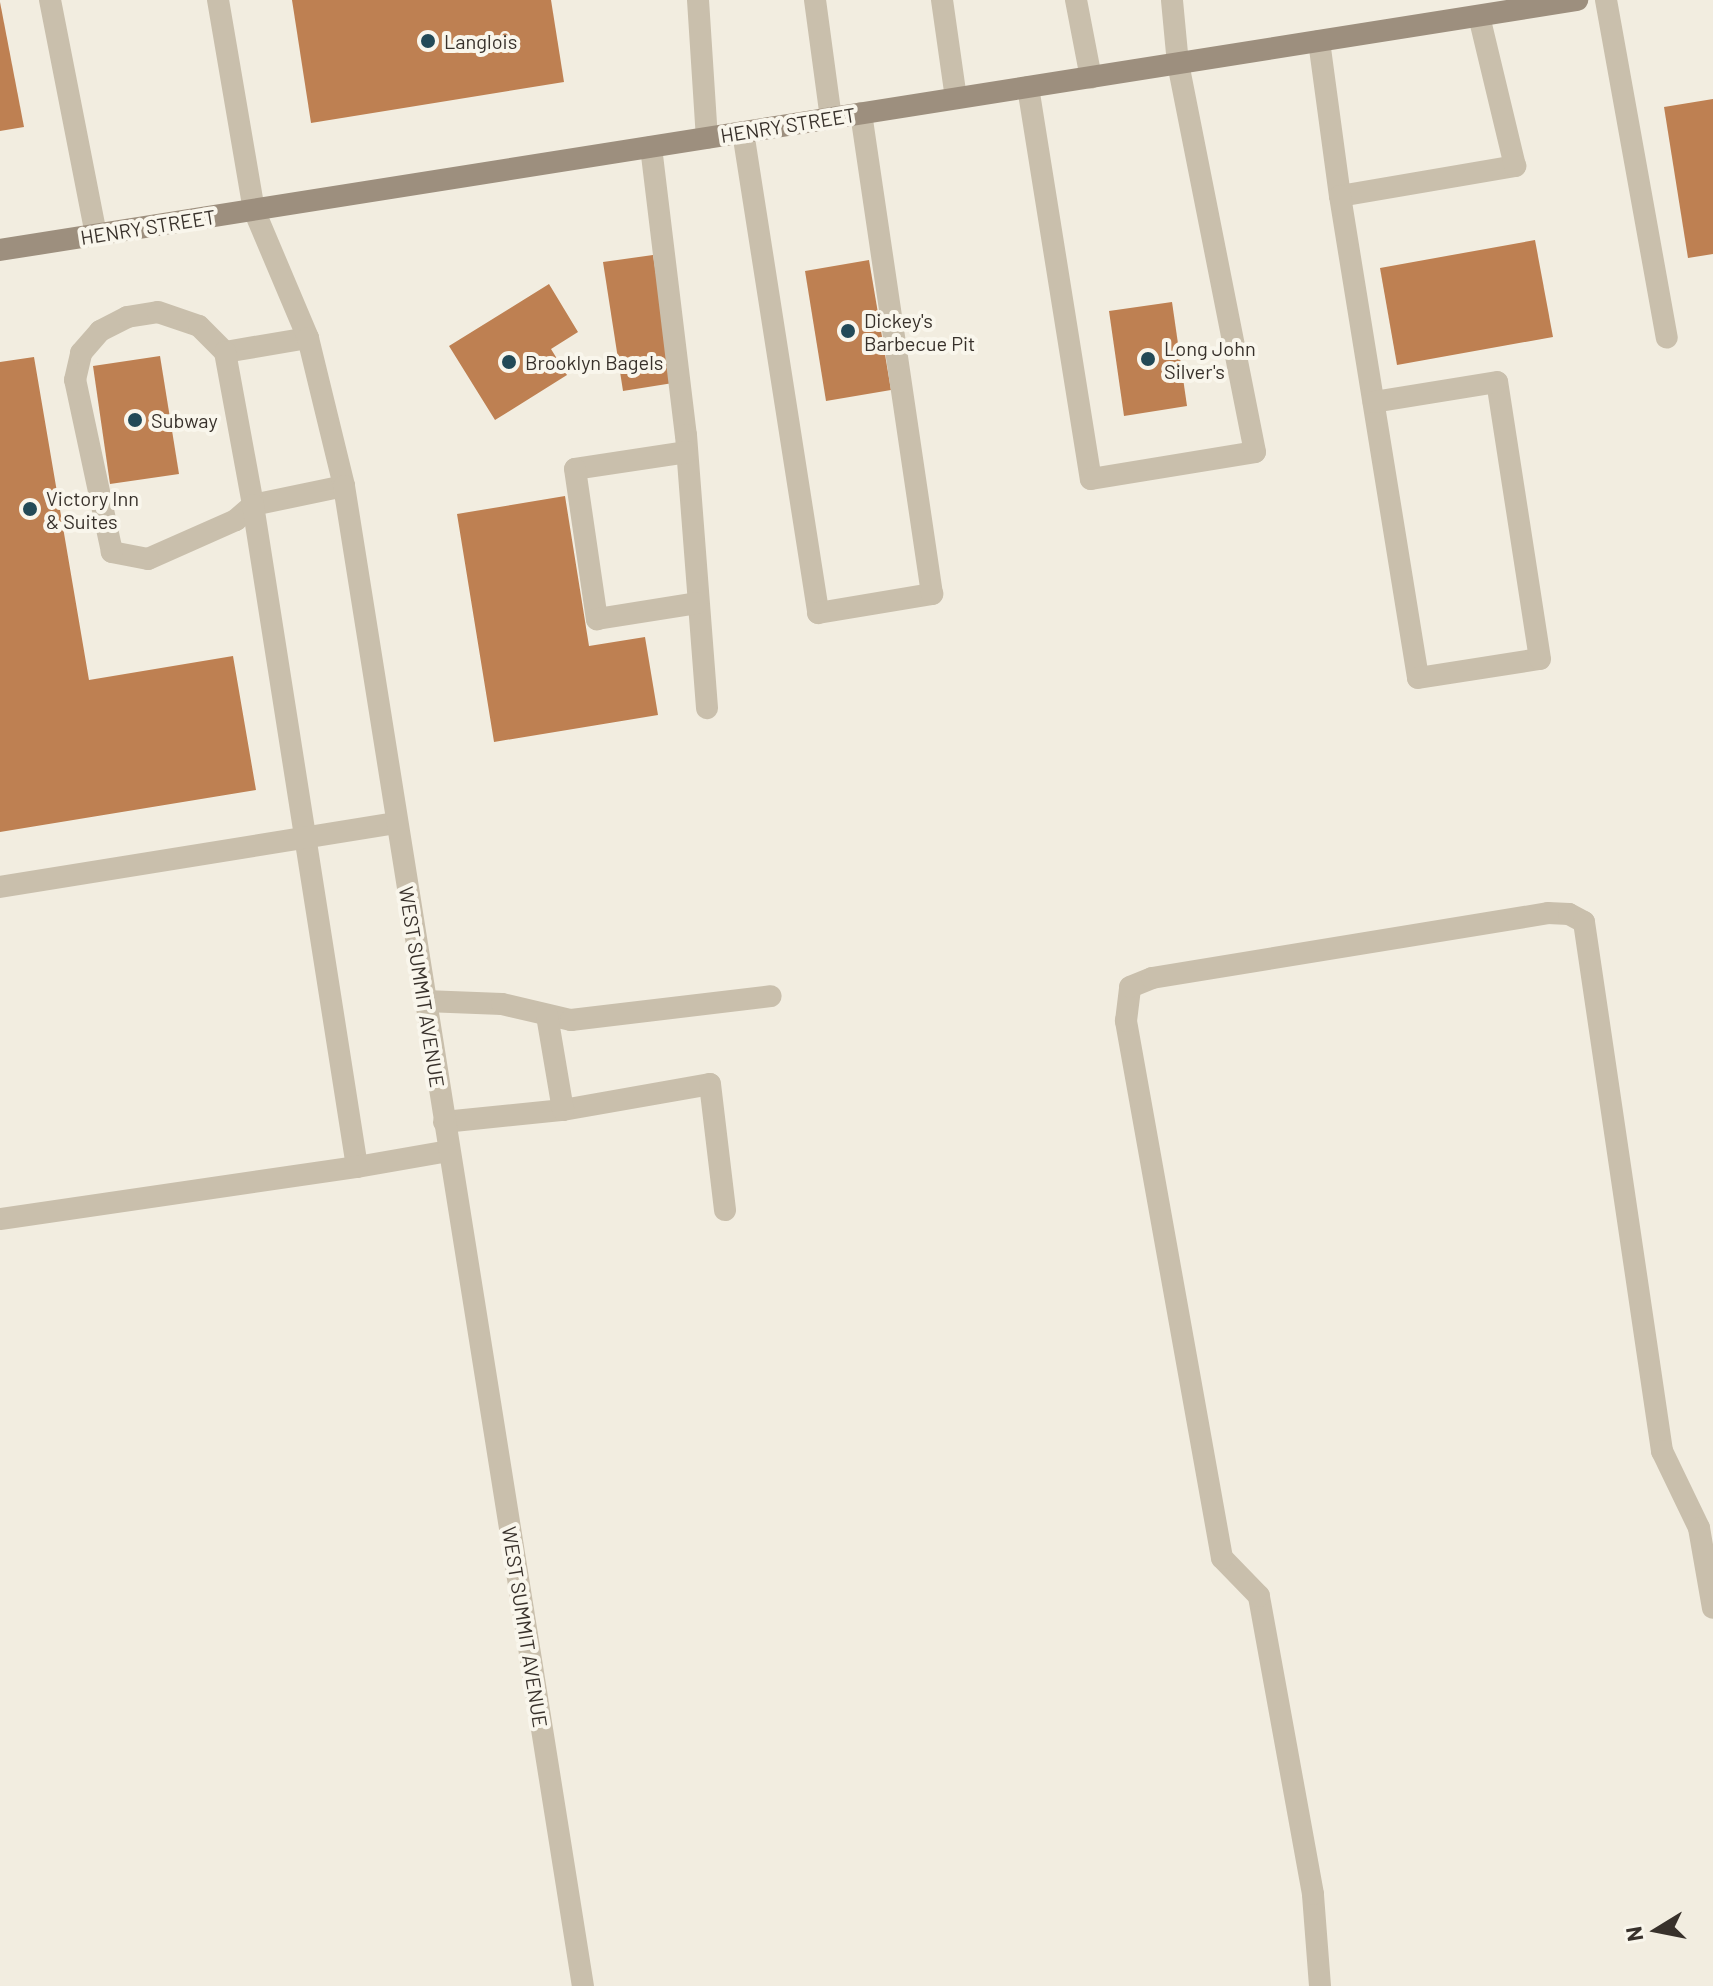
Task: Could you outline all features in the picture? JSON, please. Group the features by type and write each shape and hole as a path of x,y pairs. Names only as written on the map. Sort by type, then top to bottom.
{"main road":[{"name":"HENRY STREET","path":"0,250 1577,0"}],"street":[{"path":"50,0 96,235"},
{"name":"WEST SUMMIT AVENUE","path":"218,0 254,210 308,338 344,486 395,823 583,1986"},
{"path":"698,0 707,138"},
{"path":"815,0 831,118"},
{"path":"942,0 956,98"},
{"path":"1076,0 1091,78"},
{"path":"1028,87 1091,479 1255,452 1178,64 1172,0"},
{"path":"1606,0 1667,338"},
{"path":"1340,196 1515,166 1479,16"},
{"path":"1319,41 1340,196 1418,678 1540,659 1497,382 1374,402"},
{"path":"743,132 818,613 932,594 861,113"},
{"path":"651,147 687,452 707,708"},
{"path":"344,486 253,505 224,526 148,559 112,552 77,393 81,353 100,331 127,317 158,312 183,316 225,352 253,505 357,1167"},
{"path":"225,352 308,338"},
{"path":"687,452 575,469 597,619 697,603"},
{"path":"0,887 395,823"},
{"path":"1320,1986 1313,1894 1259,1596 1222,1558 1126,1021 1130,987 1152,978 1548,913 1584,922 1662,1451 1699,1528 1713,1608"},
{"path":"425,1001 502,1004 571,1020 771,996"},
{"path":"547,1015 563,1110"},
{"path":"444,1122 563,1110 710,1084 725,1210"},
{"path":"0,1219 449,1151"}],"building":[{"name":"Langlois","path":"292,0 551,0 564,82 311,123"},
{"path":"0,2 24,127 0,131"},
{"path":"1713,99 1713,254 1688,258 1664,107"},
{"path":"1535,240 1553,337 1397,365 1380,268"},
{"path":"653,255 673,383 623,391 603,262"},
{"name":"Dickey's Barbecue Pit","path":"869,260 891,390 826,401 805,271"},
{"name":"Brooklyn Bagels","path":"549,284 578,332 551,349 567,375 495,420 449,346"},
{"name":"Long John Silver's","path":"1172,302 1187,406 1124,416 1109,311"},
{"name":"Subway","path":"160,356 179,474 110,484 93,366"},
{"name":"Victory Inn & Suites","path":"34,357 89,680 233,656 256,790 0,832 0,362"},
{"path":"565,496 589,646 645,637 658,715 494,742 457,514"}],"place":[{"name":"Langlois","path":"428,41"},
{"name":"Dickey's Barbecue Pit","path":"848,331"},
{"name":"Long John Silver's","path":"1148,359"},
{"name":"Brooklyn Bagels","path":"509,362"},
{"name":"Subway","path":"135,420"},
{"name":"Victory Inn & Suites","path":"30,509"}]}
